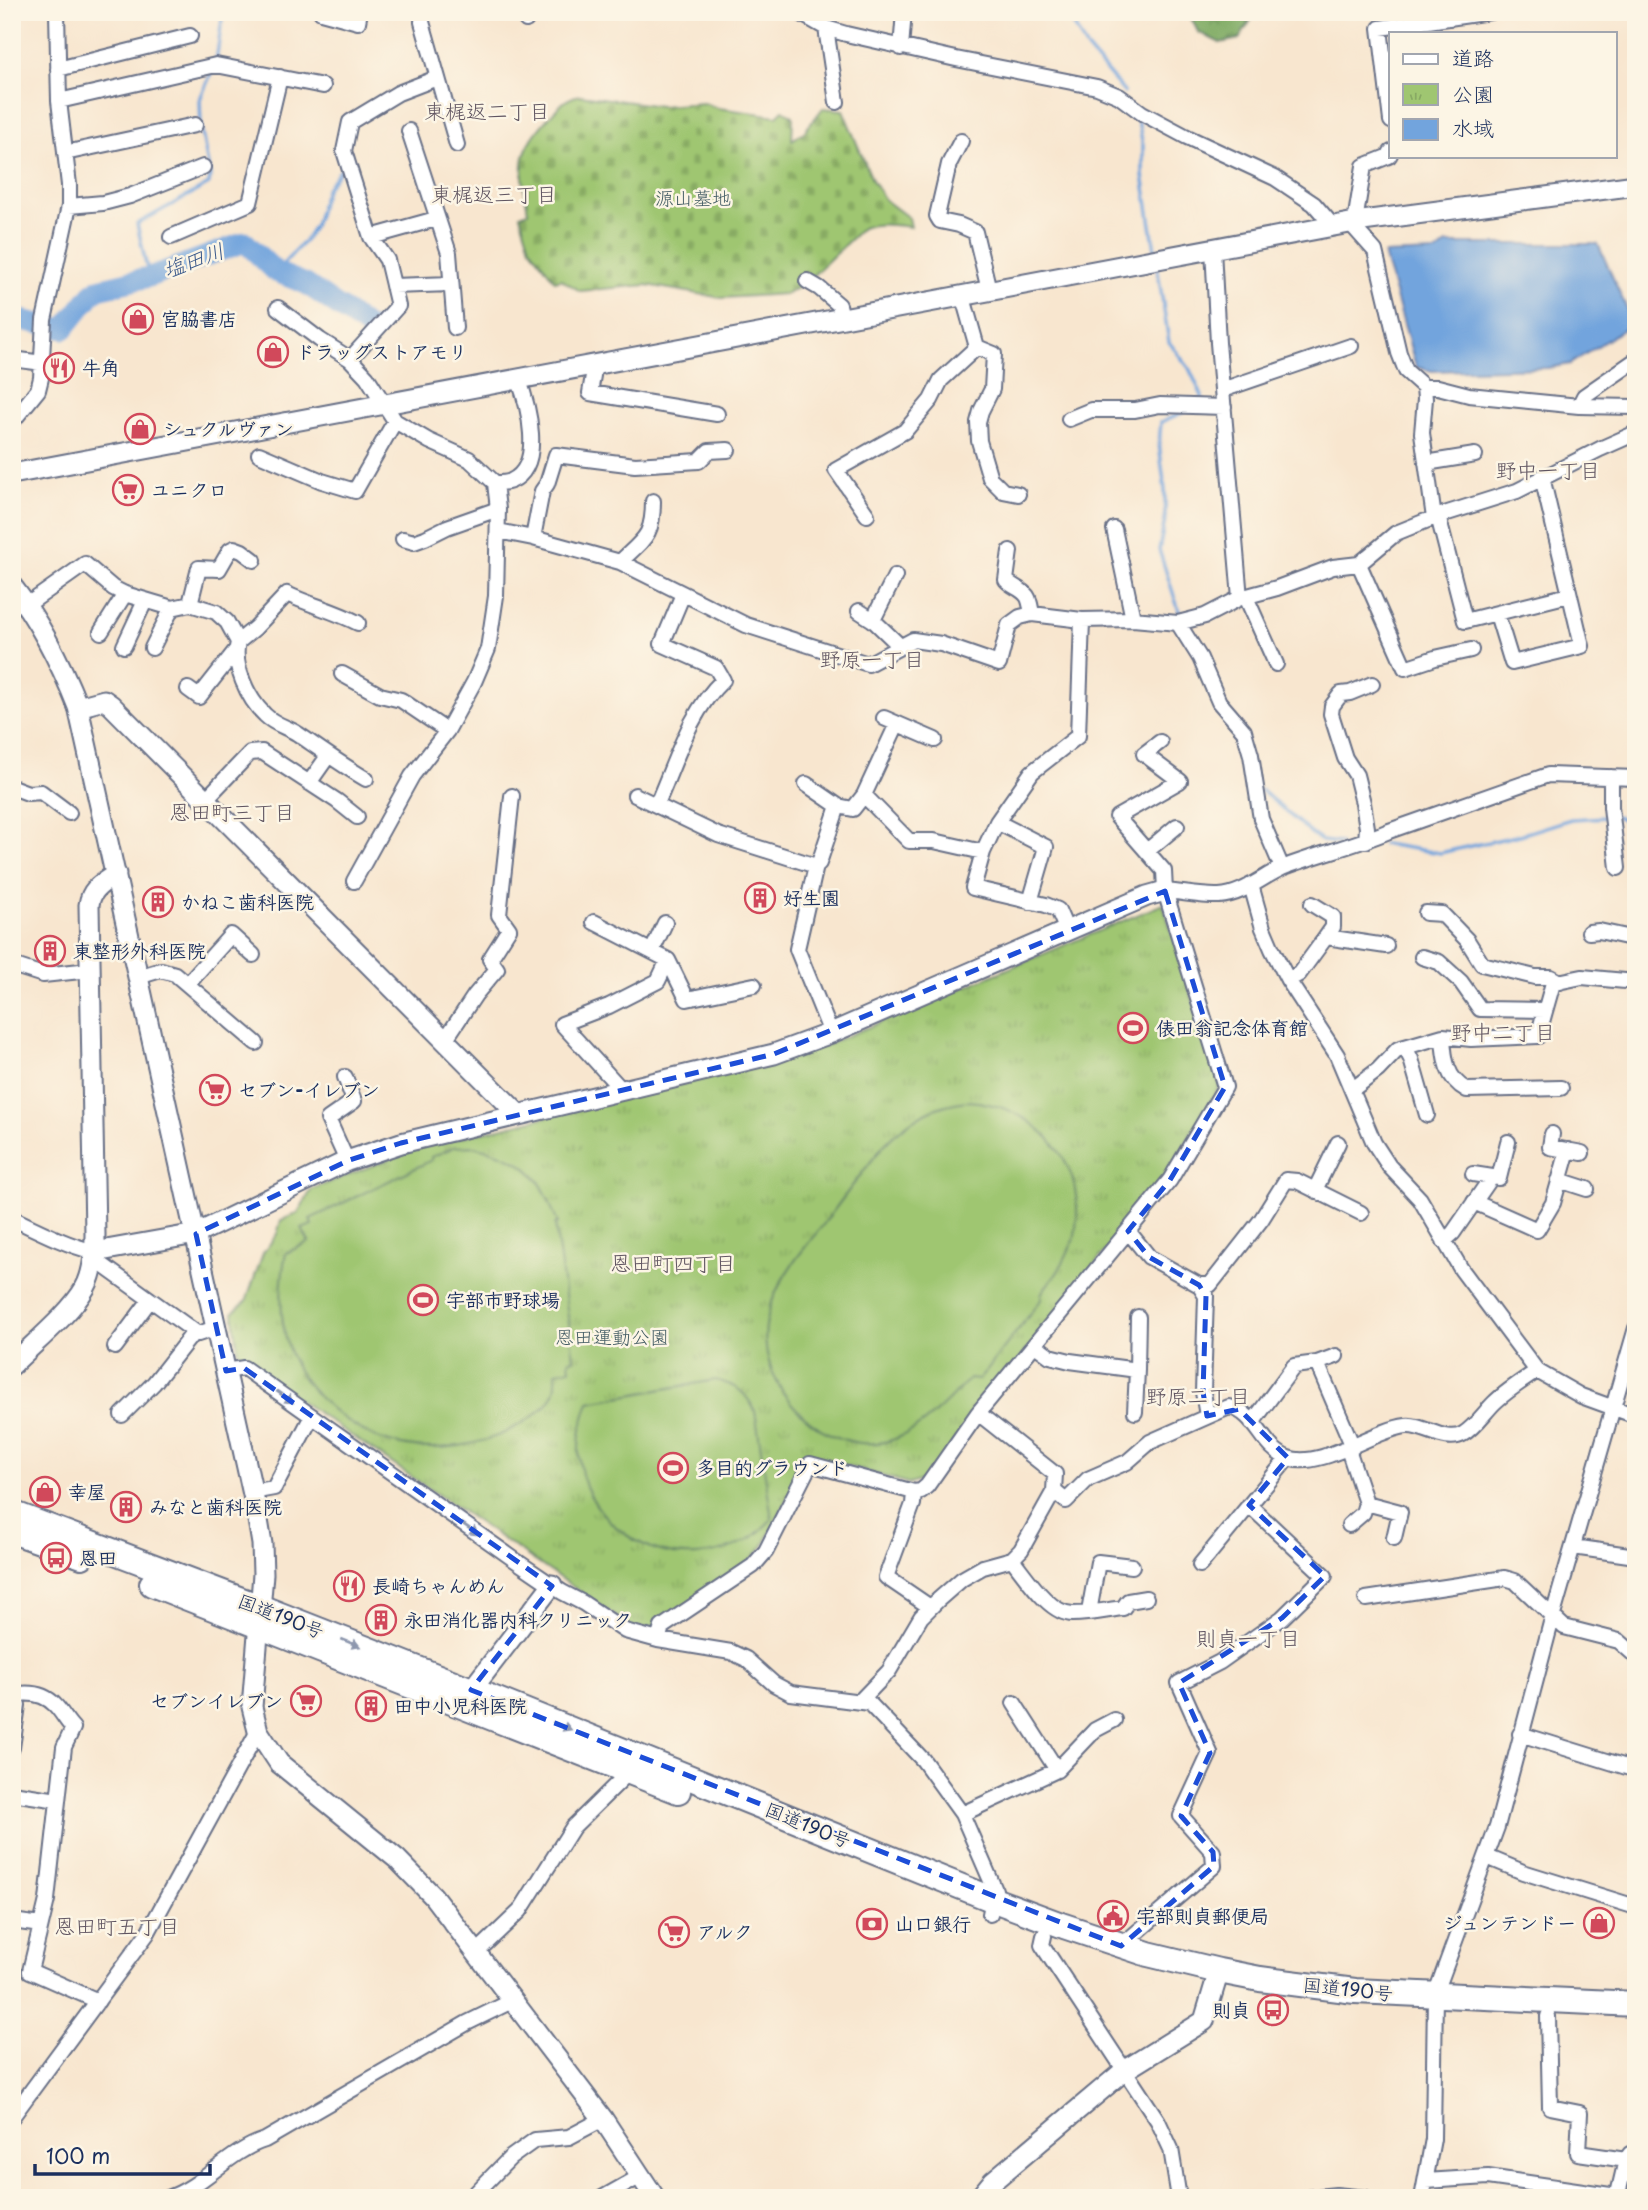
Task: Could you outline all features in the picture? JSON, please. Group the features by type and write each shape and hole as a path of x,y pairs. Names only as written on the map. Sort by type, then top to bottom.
{"highway":[{"name":"国道190号","path":"12,1513 260,1617 992,1907 1044,1936 1127,1964 1218,1978 1354,1991 1548,2016 1636,2021"},
{"name":"国道190号","path":"12,1531 260,1617"},
{"name":"国道190号","path":"466,1697 629,1772 992,1907 1218,1978"},
{"name":"国道190号","path":"1435,2003 1636,2004"}],"street":[{"path":"12,422 38,390 43,363 44,324 69,206 59,101 57,12"},
{"path":"321,12 358,22 360,12"},
{"path":"423,12 422,22 457,145"},
{"path":"798,12 826,28 901,48 1097,87 1119,96 1142,113 1187,137 1275,178 1346,223 1375,251 1399,353 1406,371 1424,387 1438,387 1469,396 1579,406 1636,407"},
{"path":"901,48 904,12"},
{"path":"1389,104 1380,28 1490,12"},
{"path":"826,28 837,102"},
{"path":"58,69 190,36"},
{"path":"59,101 216,65 323,86"},
{"path":"171,237 250,203 280,77"},
{"path":"350,359 398,306 387,260 372,237 344,151 350,122 398,93 437,78"},
{"path":"65,153 195,125"},
{"path":"409,131 449,253 455,328"},
{"path":"961,141 949,164 937,216 940,222 959,225 975,232 989,290"},
{"path":"1346,223 1364,166 1389,156"},
{"path":"69,206 103,203 130,196 203,167"},
{"path":"12,474 1346,223 1636,185"},
{"path":"372,237 436,219"},
{"path":"1213,249 1222,390 1243,598 1276,664"},
{"path":"807,281 839,305 842,318"},
{"path":"393,286 451,284"},
{"path":"962,295 976,347"},
{"path":"278,308 350,359 368,377 395,421 429,441 469,459 495,483 498,509 496,596 488,649 474,682 447,731 412,776 354,881"},
{"path":"1222,390 1351,346"},
{"path":"976,347 994,354 992,389 978,422 979,441 990,478 1003,491 1018,494"},
{"path":"867,515 836,470 905,431 931,400 941,380 976,347"},
{"path":"12,359 43,363"},
{"path":"1579,406 1584,396 1636,360"},
{"path":"595,364 590,393 717,414"},
{"path":"495,483 512,481 527,468 530,419 527,401 518,379"},
{"path":"1424,387 1422,433 1426,463 1436,517 1465,621 1569,595"},
{"path":"1069,419 1091,410 1135,410 1160,405 1224,407"},
{"path":"259,454 286,461 322,481 355,491 395,421"},
{"path":"498,531 620,562 746,625 868,664 914,640 941,644 999,664 1009,625 1020,617 1032,614 1082,620 1133,619 1178,623 1205,616 1243,598 1333,567 1359,564 1396,533 1517,491 1636,433"},
{"path":"533,538 542,491 547,484 556,449 635,465 699,461 709,450 728,450"},
{"path":"1426,463 1475,455"},
{"path":"1497,614 1512,663 1582,646 1542,477"},
{"path":"620,562 650,531 653,500"},
{"path":"403,539 414,542 498,509"},
{"path":"1114,528 1133,619"},
{"path":"190,604 199,568 219,569 234,548 254,559"},
{"path":"1010,551 1006,580 1028,596 1032,614"},
{"path":"27,605 85,564 113,588 125,594 172,608 190,604 216,612 228,622 237,646 243,680 264,715 366,779"},
{"path":"1359,564 1405,668 1471,650"},
{"path":"873,620 895,576"},
{"path":"12,586 27,605 63,670 78,707 252,1492 262,1544 260,1617 252,1707 258,1731 279,1763 397,1858 415,1876 477,1952 603,2119 655,2198"},
{"path":"101,632 125,594"},
{"path":"188,689 200,697 237,646 287,594 358,623"},
{"path":"659,799 694,718 710,692 723,680 716,668 662,644 682,594"},
{"path":"124,646 145,601"},
{"path":"152,648 172,608"},
{"path":"859,611 901,646"},
{"path":"1067,931 1058,910 973,888 983,852 998,822 1032,772 1078,736 1082,620"},
{"path":"1178,623 1200,658 1219,702 1244,731 1251,755 1261,819 1282,868"},
{"path":"342,674 380,695 401,700 447,731"},
{"path":"1366,841 1367,828 1356,775 1346,758 1331,714 1339,688 1350,693 1372,684"},
{"path":"78,707 104,700 111,705 518,1114"},
{"path":"806,784 838,806 853,809 864,795 891,720 935,740"},
{"path":"658,1640 662,1628 753,1566 766,1551 810,1464 914,1492 928,1486 978,1413 1170,1180 1225,1087 1165,891 1164,871 1117,817 1180,782 1144,754 1160,742"},
{"path":"206,799 250,753 262,752 357,817"},
{"path":"309,783 328,756"},
{"path":"94,1256 196,1234 347,1161 401,1143 774,1054 831,1033 1147,896 1165,891 1219,896 1251,885 1282,868 1366,841 1412,822 1548,775 1636,778"},
{"path":"1611,777 1611,807 1620,863"},
{"path":"12,787 28,793 41,792 69,813"},
{"path":"635,794 718,835 816,866"},
{"path":"864,795 909,841 934,841 983,852"},
{"path":"445,1040 475,995 497,969 490,959 509,929 499,915 512,796"},
{"path":"831,1033 797,949 816,866 838,806"},
{"path":"998,822 1046,847 1030,902"},
{"path":"1147,851 1177,826"},
{"path":"12,1364 71,1306 85,1287 94,1256 90,895 116,874"},
{"path":"1251,885 1263,928 1288,980 1337,1055 1374,1143 1389,1166 1420,1199 1461,1269 1537,1371 1581,1396 1636,1416"},
{"path":"1288,980 1299,974 1333,927 1333,917 1312,904"},
{"path":"1426,913 1442,914 1467,940 1482,964 1535,977 1551,977 1560,982"},
{"path":"594,922 668,960 687,999 754,985"},
{"path":"652,951 665,923"},
{"path":"1596,927 1636,939"},
{"path":"187,984 230,935 253,955"},
{"path":"1326,937 1386,946"},
{"path":"1422,957 1439,962 1461,982 1480,1009 1545,1010"},
{"path":"621,1089 562,1024 608,1006 658,981 668,960"},
{"path":"12,965 43,975 89,970"},
{"path":"138,977 161,970 175,974 256,1043"},
{"path":"1353,1089 1378,1070 1398,1049 1443,1036 1471,1039 1538,1036 1553,984 1582,977 1636,982"},
{"path":"1443,1036 1448,1072 1468,1090 1561,1088"},
{"path":"1405,1047 1427,1115"},
{"path":"345,1077 354,1101 328,1119 347,1161"},
{"path":"1474,1202 1537,1230 1553,1203 1559,1180 1575,1152 1550,1147 1552,1134"},
{"path":"1473,1174 1499,1178 1508,1142"},
{"path":"1315,1190 1338,1143"},
{"path":"1444,1241 1453,1233 1491,1178"},
{"path":"1199,1285 1210,1285 1261,1220 1286,1180 1297,1181 1361,1213"},
{"path":"1559,1180 1587,1189"},
{"path":"12,1218 94,1256 194,1332 198,1334 216,1328"},
{"path":"1128,1231 1149,1257 1199,1285 1206,1296 1203,1392 1208,1416"},
{"path":"116,1347 150,1300"},
{"path":"1135,1412 1138,1317"},
{"path":"122,1415 154,1382 194,1332"},
{"path":"1422,2198 1433,2139 1435,2003 1504,1802 1553,1615 1635,1334"},
{"path":"1035,1345 1050,1356 1070,1361 1137,1370"},
{"path":"1252,1423 1294,1366 1317,1363 1336,1356"},
{"path":"1317,1363 1350,1448 1366,1503 1363,1513 1349,1525"},
{"path":"226,1371 244,1368 552,1585 583,1602 625,1631 658,1640 731,1652 746,1659 774,1684 790,1693 869,1703 923,1760 962,1814 993,1881 995,1890 992,1907"},
{"path":"1054,1491 1066,1501 1088,1479 1127,1462 1150,1442 1229,1407 1248,1415 1262,1437 1279,1453 1295,1460 1316,1458 1350,1448 1384,1431 1409,1426 1456,1436 1465,1433 1496,1401 1537,1371"},
{"path":"860,1701 889,1671 930,1607 962,1579 983,1567 1012,1559 1021,1550 1054,1491 1055,1474 978,1413"},
{"path":"252,1492 274,1488 312,1416"},
{"path":"1200,1565 1288,1458"},
{"path":"914,1492 913,1504 886,1577 930,1607"},
{"path":"1366,1503 1400,1512 1394,1538"},
{"path":"1121,1946 1214,1866 1213,1852 1181,1816 1210,1754 1179,1683 1220,1662 1282,1618 1325,1576 1250,1505"},
{"path":"1573,1547 1636,1556"},
{"path":"1012,1559 1050,1605 1061,1612 1071,1614 1123,1608 1128,1601 1146,1598"},
{"path":"1088,1612 1098,1562 1132,1566"},
{"path":"1366,1599 1505,1578 1515,1581 1564,1627 1619,1641 1636,1656"},
{"path":"466,1697 552,1585"},
{"path":"12,1748 15,1700 25,1692 40,1696 55,1705 74,1728 64,1747 47,1900 30,1971 99,2001"},
{"path":"1014,1703 1057,1770"},
{"path":"962,1814 1057,1770 1095,1730 1114,1720"},
{"path":"12,2117 147,1934 258,1731"},
{"path":"1520,1734 1636,1770"},
{"path":"477,1952 520,1911 573,1827 629,1772"},
{"path":"12,1793 58,1800"},
{"path":"1487,1857 1523,1872 1636,1907"},
{"path":"12,1921 41,1925"},
{"path":"1044,1936 1042,1945 1158,2121 1171,2150 1179,2198"},
{"path":"979,2198 993,2181 1125,2070 1204,2021 1218,1978"},
{"path":"168,2198 196,2184 250,2145 265,2140 467,2023 514,2000"},
{"path":"1426,2181 1489,2177 1617,2197 1631,2158 1578,2153 1580,2113 1550,2107 1548,2016"},
{"path":"471,2198 510,2158 535,2140 569,2137 603,2119"},
{"path":"602,2198 641,2176"},
{"path":"1308,2198 1336,2195 1366,2198"}],"highlighted area":[{"path":"1165,891 1225,1087 1170,1180 1128,1231 1149,1257 1199,1285 1206,1296 1203,1392 1207,1416 1239,1409 1288,1458 1249,1505 1325,1576 1282,1618 1179,1683 1210,1753 1181,1816 1213,1852 1214,1866 1121,1946 471,1690 552,1586 244,1368 226,1371 196,1234 347,1161 401,1143 774,1054"}],"green space":[{"path":"1188,12 1256,12 1239,39 1220,43 1198,32"},
{"name":"源山墓地","path":"580,95 660,106 704,103 718,108 777,116 783,110 793,116 792,140 804,132 823,108 843,110 872,180 885,200 909,218 911,227 880,225 862,228 802,286 785,294 722,298 647,285 580,291 561,279 555,281 530,247 520,215 528,212 523,161 531,140 560,105"},
{"name":"恩田運動公園","path":"1163,904 1220,1086 1170,1169 925,1479 910,1484 809,1455 763,1547 748,1563 656,1626 636,1630 239,1359 233,1312 246,1302 263,1253 277,1234 281,1220 297,1214 312,1189 420,1147 797,1057"},
{"path":"968,1101 1009,1110 1027,1120 1057,1148 1074,1185 1077,1207 1074,1239 1060,1269 1042,1292 1041,1300 979,1380 969,1379 926,1421 895,1439 870,1443 845,1440 821,1429 801,1413 784,1393 772,1370 766,1345 770,1306 789,1269 884,1145 902,1128 922,1115 943,1106"},
{"name":"宇部市野球場","path":"473,1146 515,1160 532,1173 545,1192 558,1223 555,1224 574,1359 569,1360 570,1369 556,1372 555,1391 546,1405 529,1419 504,1433 459,1446 439,1448 420,1448 385,1441 338,1414 323,1401 299,1372 286,1341 282,1316 281,1291 286,1253 309,1242 302,1229 312,1225 310,1219 432,1160 431,1157 454,1147"},
{"name":"多目的グラウンド","path":"716,1380 740,1390 755,1411 772,1519 748,1540 717,1552 676,1554 655,1549 617,1528 602,1513 590,1495 582,1475 579,1454 581,1428 589,1402"}],"water":[{"path":"1447,244 1598,244 1633,323 1570,364 1548,368 1431,371 1416,367 1384,254 1437,252"}],"waterway":[{"path":"216,62 223,12"},
{"path":"1067,12 1085,46 1124,92"},
{"path":"149,277 137,224 209,184 200,99 213,69"},
{"path":"1137,116 1155,250"},
{"path":"276,272 307,238 315,224 326,189 343,166"},
{"name":"塩田川","path":"12,318 64,329 98,289 149,277 245,242 276,272 306,284 369,328"},
{"path":"1157,266 1169,342 1189,368 1202,400"},
{"path":"1181,617 1159,550 1165,520 1165,490 1159,444 1161,422 1184,412"},
{"path":"1261,790 1313,835 1322,841 1340,843"},
{"path":"1616,816 1636,825"},
{"path":"1383,844 1440,853 1520,835 1571,819 1606,817"}],"place":[{"name":"宮脇書店","path":"138,319"},
{"name":"ドラッグストアモリ","path":"273,352"},
{"name":"牛角","path":"59,368"},
{"name":"シュクルヴァン","path":"140,429"},
{"name":"ユニクロ","path":"128,490"},
{"name":"好生園","path":"760,898"},
{"name":"かねこ歯科医院","path":"158,902"},
{"name":"東整形外科医院","path":"50,951"},
{"name":"俵田翁記念体育館","path":"1133,1028"},
{"name":"セブン-イレブン","path":"215,1090"},
{"name":"宇部市野球場","path":"423,1300"},
{"name":"多目的グラウンド","path":"673,1468"},
{"name":"幸屋","path":"45,1492"},
{"name":"みなと歯科医院","path":"126,1507"},
{"name":"恩田","path":"56,1558"},
{"name":"長崎ちゃんめん","path":"349,1586"},
{"name":"永田消化器内科クリニック","path":"381,1620"},
{"name":"セブンイレブン","path":"306,1701"},
{"name":"田中小児科医院","path":"371,1706"},
{"name":"宇部則貞郵便局","path":"1113,1916"},
{"name":"ジュンテンドー","path":"1599,1923"},
{"name":"山口銀行","path":"872,1924"},
{"name":"アルク","path":"674,1932"},
{"name":"則貞","path":"1273,2010"}],"district":[{"name":"東梶返二丁目","path":"487,112"},
{"name":"東梶返三丁目","path":"494,195"},
{"name":"野中一丁目","path":"1548,471"},
{"name":"野原一丁目","path":"872,660"},
{"name":"恩田町三丁目","path":"232,813"},
{"name":"野中二丁目","path":"1503,1033"},
{"name":"恩田町四丁目","path":"673,1264"},
{"name":"野原二丁目","path":"1198,1397"},
{"name":"則貞一丁目","path":"1248,1639"},
{"name":"恩田町五丁目","path":"117,1927"}]}
